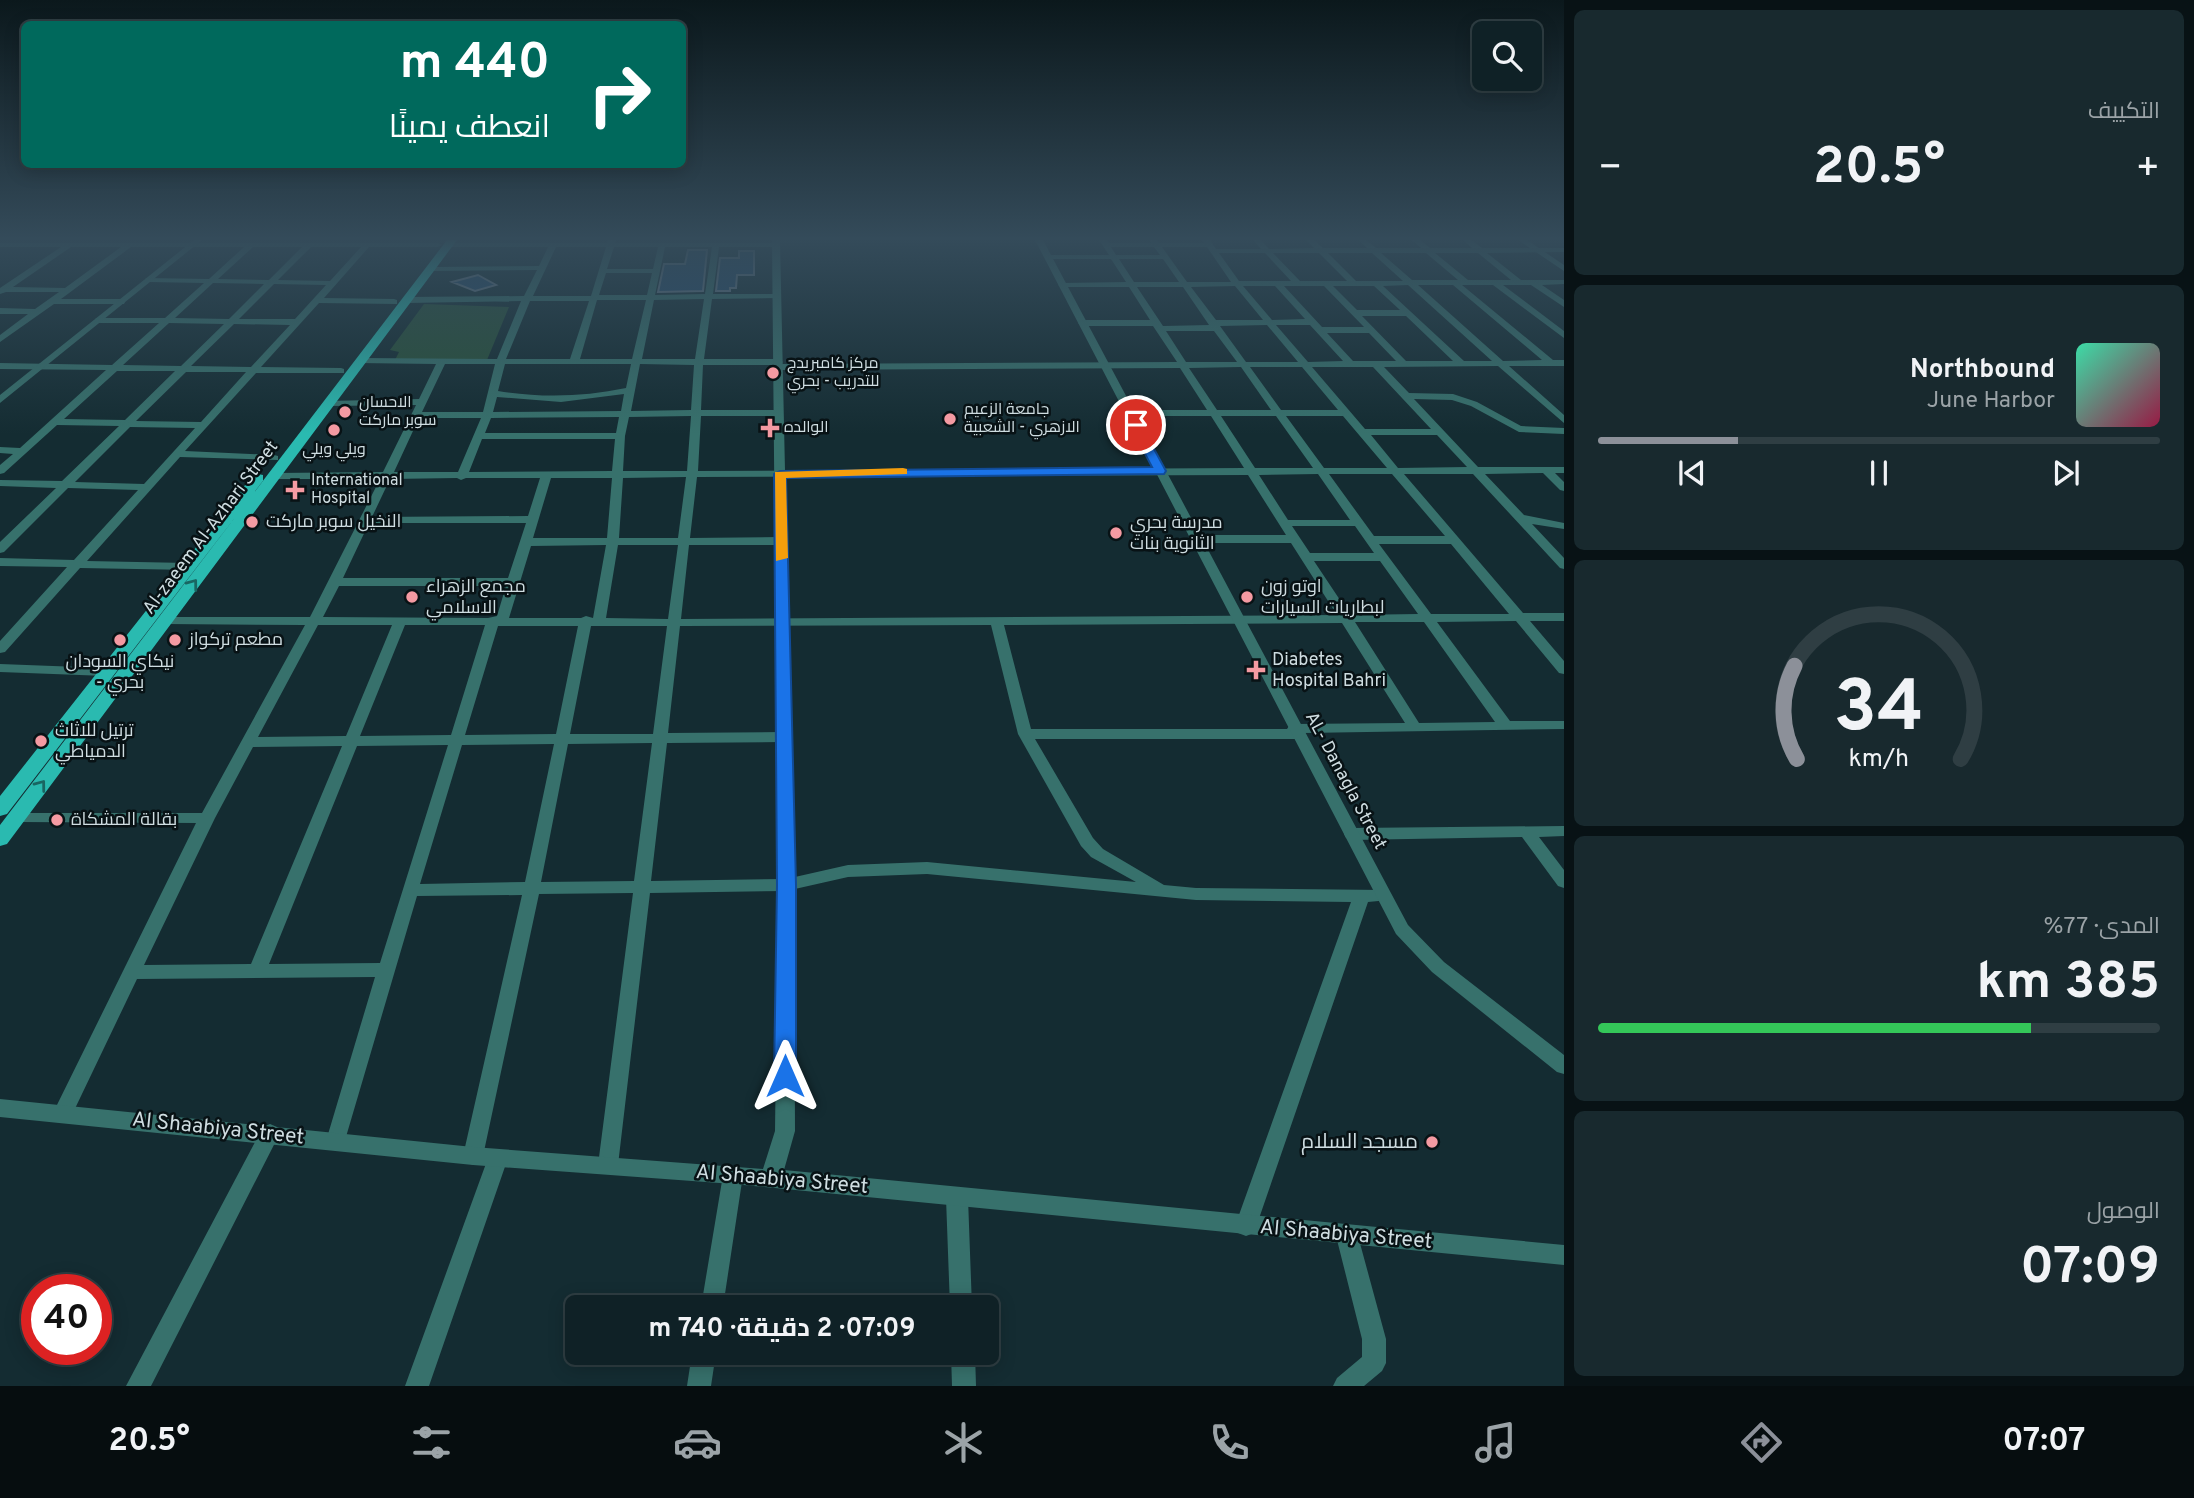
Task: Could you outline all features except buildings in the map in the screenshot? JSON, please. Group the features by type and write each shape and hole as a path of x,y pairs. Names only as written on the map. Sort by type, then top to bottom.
{"main road":[{"name":"Al-zaeem Al-Azhari Street","path":"0,809 341,371 398,305"},
{"name":"Al-zaeem Al-Azhari Street","path":"0,839 330,403 399,305"}],"street":[{"path":"0,339 47,305"},
{"path":"0,400 118,305"},
{"path":"0,471 185,305"},
{"path":"0,549 248,305"},
{"path":"0,649 312,305"},
{"path":"461,477 487,415 503,352 524,305"},
{"path":"574,362 591,305"},
{"path":"473,1156 562,739 613,542 620,436 647,305"},
{"path":"608,1165 675,621 692,475 699,362 709,305"},
{"path":"771,1178 785,1130 786,885 780,474 776,413 780,396 776,305"},
{"name":"AL- Danagla Street","path":"1072,305 1383,896 1418,949 1564,1066"},
{"path":"1142,305 1415,727"},
{"path":"1198,305 1505,724"},
{"path":"1255,305 1564,670"},
{"path":"1297,305 1350,364"},
{"path":"1346,305 1404,364"},
{"path":"1398,305 1462,364"},
{"path":"1435,305 1564,420"},
{"path":"1481,305 1551,363"},
{"path":"1524,305 1564,335"},
{"path":"0,311 38,312"},
{"path":"1354,313 1406,313"},
{"path":"99,320 296,323"},
{"path":"1082,323 1156,326 1270,322 1370,330"},
{"path":"1417,322 1430,322"},
{"path":"1442,322 1455,322"},
{"path":"361,361 1104,365 1564,363"},
{"path":"63,1113 206,818 335,582 442,361"},
{"path":"1376,364 1564,565"},
{"path":"0,366 341,371"},
{"path":"492,393 529,399 606,396 629,390"},
{"path":"1406,396 1454,397 1474,404 1519,429 1564,431"},
{"path":"330,403 487,415 776,413"},
{"path":"1129,413 1347,413"},
{"path":"55,422 204,425"},
{"path":"1363,432 1439,432"},
{"path":"479,436 620,436"},
{"path":"0,450 23,451"},
{"path":"177,454 274,458"},
{"path":"1546,470 1564,488"},
{"path":"274,476 1564,470"},
{"path":"336,1141 456,739 498,619 514,582 545,476"},
{"path":"0,483 147,487"},
{"path":"1520,518 1564,526"},
{"path":"366,520 534,519"},
{"path":"1285,523 1357,523"},
{"path":"1195,539 1295,539"},
{"path":"1370,540 1454,540"},
{"path":"527,542 781,541"},
{"path":"1306,557 1382,557"},
{"path":"0,562 188,567"},
{"path":"335,582 514,582"},
{"path":"165,620 498,619 782,623 1564,617"},
{"path":"996,620 1025,734 1087,842 1097,853 1160,889"},
{"path":"257,972 400,621"},
{"path":"0,668 106,673"},
{"path":"1025,734 1296,732 1505,724 1564,725"},
{"path":"247,742 782,737"},
{"path":"17,817 206,818"},
{"path":"1352,834 1564,831"},
{"path":"1527,832 1564,882"},
{"path":"410,890 786,885 848,871 927,869 1196,894 1227,892 1383,896"},
{"path":"1245,1226 1361,897"},
{"path":"132,972 386,970"},
{"name":"Al Shaabiya Street","path":"0,1108 270,1133 473,1156 771,1178 1564,1255"},
{"path":"138,1386 270,1133"},
{"path":"416,1386 498,1158"},
{"path":"714,1295 733,1175"},
{"path":"957,1198 961,1295"},
{"path":"1345,1386 1374,1363 1374,1339 1347,1236"},
{"path":"699,1386 702,1365"},
{"path":"963,1365 964,1386"}],"green space":[{"path":"423,305 509,307 487,360 395,360 399,352 390,350"}],"slow traffic":[{"path":"781,558 780,474 903,472"}],"place":[{"name":"مركز كامبريدج للتدريب - بحري","path":"773,373"},
{"name":"الاحسان سوبر ماركت","path":"345,412"},
{"name":"جامعة الزعيم الازهري - الشعبية","path":"950,419"},
{"name":"الوالده","path":"770,428"},
{"name":"ويلي ويلي","path":"334,430"},
{"name":"International Hospital","path":"295,490"},
{"name":"النخيل سوبر ماركت","path":"252,522"},
{"name":"مدرسة بحري الثانوية بنات","path":"1116,533"},
{"name":"مجمع الزهراء الاسلامي","path":"412,597"},
{"name":"اوتو زون لبطاريات السيارات","path":"1247,597"},
{"name":"نيكاي السودان - بحري","path":"120,640"},
{"name":"مطعم تركواز","path":"175,640"},
{"name":"Diabetes Hospital Bahri","path":"1256,670"},
{"name":"ترتيل للاثاث الدمياطي","path":"41,741"},
{"name":"بقالة المشكاة","path":"57,820"},
{"name":"مسجد السلام","path":"1432,1142"}],"route":[{"path":"785,1076 786,885 780,474 1160,471 1136,425"}]}
